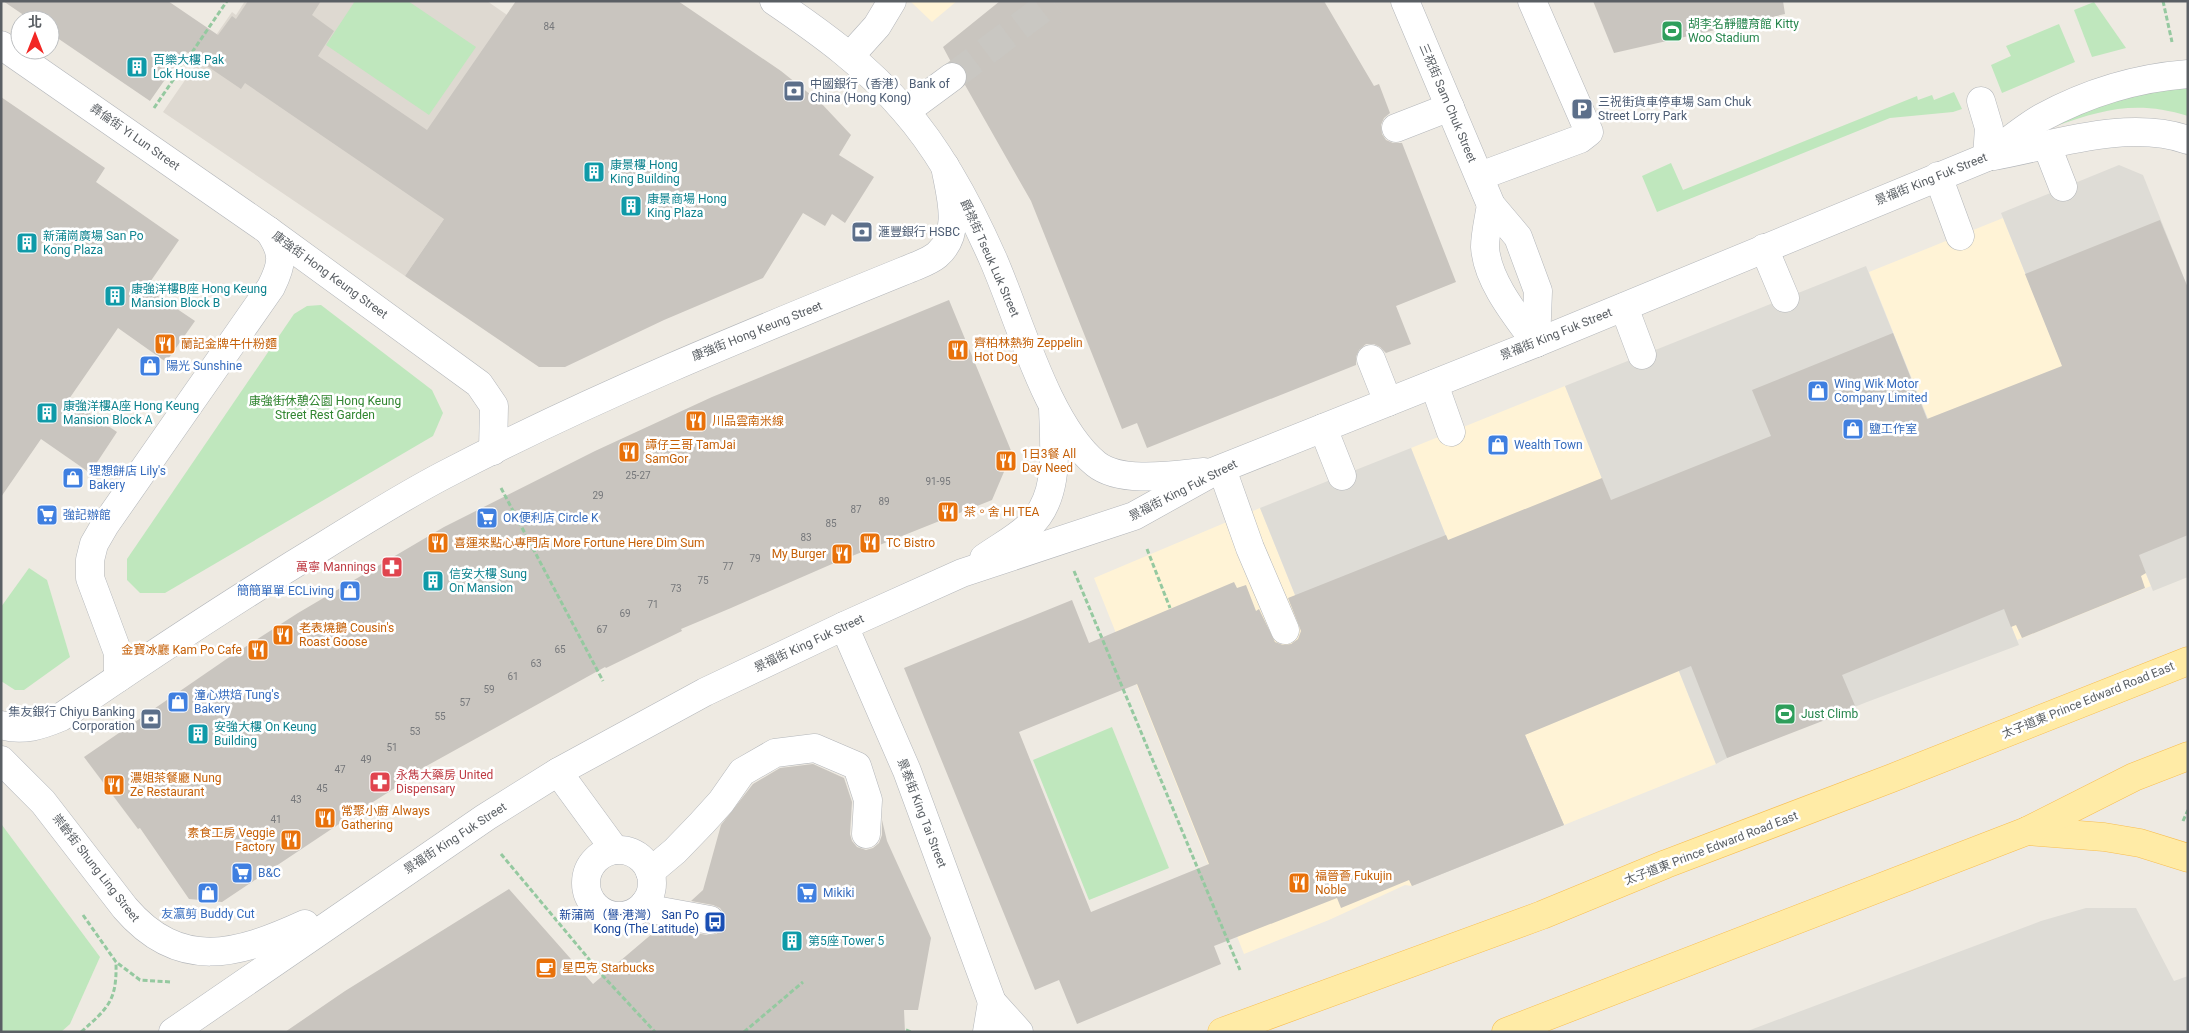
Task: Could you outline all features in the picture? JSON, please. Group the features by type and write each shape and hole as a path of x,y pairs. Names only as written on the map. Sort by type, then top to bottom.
{"main road":[{"name":"太子道東 Prince Edward Road East","path":"1227,1031 1542,915 1666,864 1892,778 2188,661"},
{"path":"1506,1032 2027,831 2134,777 2188,756"},
{"path":"2027,831 2104,837 2140,843 2188,858"}],"street":[{"name":"爵祿街 Tseuk Luk Street","path":"774,1 818,30 850,56 906,111 945,166 970,210 993,259 1053,407 1085,453 1098,465 1132,476 1164,476 1218,470"},
{"path":"850,56 877,26 892,1"},
{"name":"三祝街 Sam Chuk Street","path":"1405,1 1491,205 1518,237 1538,292 1536,343"},
{"path":"1480,176 1580,139 1589,132 1532,1"},
{"name":"彝倫街 Yi Lun Street","path":"1,45 269,231"},
{"name":"景福街 King Fuk Street","path":"173,1032 374,892 486,817 558,772 705,692 962,573 1134,516 1218,470 1536,343 1987,157 2040,119 2113,87 2153,77 2188,74"},
{"path":"906,111 952,77"},
{"path":"1981,101 1989,128 1987,157 2095,135 2125,132 2155,133 2188,140"},
{"path":"1396,128 1450,107"},
{"path":"2047,146 2063,188"},
{"name":"康強街 Hong Keung Street","path":"1,725 24,729 43,725 61,717 231,603 389,506 445,474 645,378 916,266 938,255 949,239 954,214 945,166"},
{"path":"1938,176 1960,236"},
{"name":"三祝街 Sam Chuk Street","path":"1491,205 1485,247 1492,274 1507,303 1536,343"},
{"name":"康強街 Hong Keung Street","path":"269,231 479,384 494,406 493,452"},
{"name":"康強街 Hong Keung Street","path":"118,678 118,653 90,578 90,560 94,544 104,525 271,287 277,274 281,253 269,231"},
{"path":"1764,248 1785,298"},
{"path":"1624,307 1642,355"},
{"path":"1371,359 1388,402"},
{"path":"1434,384 1451,432"},
{"name":"爵祿街 Tseuk Luk Street","path":"962,573 1029,526 1045,504 1052,484 1054,465 1053,407"},
{"path":"1323,428 1342,476"},
{"path":"1218,470 1286,630"},
{"name":"景泰街 King Tai Street","path":"844,626 907,772 992,1002 1019,1032"},
{"path":"650,872 675,851 702,823 721,802 742,772 775,753 815,748 857,766 868,800 866,834"},
{"name":"崇齡街 Shung Ling Street","path":"1,760 43,802 138,923 155,936 173,946 194,950 220,951 243,949 269,940 374,892"},
{"path":"558,772 615,850"},
{"path":"615,850 637,855 650,872 651,893 638,910 628,915 606,914 597,908 590,899 587,889 590,868 596,859 605,853 615,850"},
{"path":"645,903 655,910 710,920"},
{"name":"景泰街 King Tai Street","path":"987,1032 992,1002"}],"path":[{"path":"153,110 227,1"},
{"path":"2163,1 2174,47"},
{"path":"502,488 603,681"},
{"path":"1144,541 1170,608"},
{"path":"1072,566 1240,970"},
{"path":"501,854 603,976 655,1032"},
{"path":"81,1032 102,1014 113,998 116,962 140,980 179,982"},
{"path":"744,1032 803,982"},
{"path":"906,1030 911,1032"}],"shaded area":[{"path":"245,1 487,1 559,51 405,276 163,112 232,12 236,15"},
{"path":"910,1 957,1 932,22"},
{"path":"2119,165 2143,175 2188,288 2188,577 2153,591 2001,213"},
{"path":"2003,218 2151,586 2017,640 1869,272"},
{"path":"1866,266 2019,645 1867,702 1716,764 1565,386"},
{"path":"1565,386 1716,764 1564,825 1525,735 1411,448"},
{"path":"1411,448 1525,735 1564,825 1412,886 1260,508"},
{"path":"1260,508 1412,886 1405,885 1329,920 1244,954 1094,578"},
{"path":"2086,908 2136,908 2174,981 2188,976 2188,1032 1745,1032 2041,921"}],"green space":[{"path":"355,1 408,1 476,47 429,115 326,45"},
{"path":"2094,2 2126,48 2092,57 2074,10"},
{"path":"2059,24 2075,62 2002,93 1991,65 2011,56 2006,46"},
{"path":"2188,83 2188,116 2153,108 2121,109 2089,115 2056,126 2095,105"},
{"path":"1954,92 1962,109 1953,112 1890,118 1657,212 1642,176 1671,163 1683,190 1917,96 1918,100 1932,95 1934,100"},
{"name":"康強街休憩公園 Hong Keung Street Rest Garden","path":"321,305 432,390 443,413 433,436 165,593 140,593 127,580 127,559 294,314 307,306"},
{"path":"29,568 47,580 70,657 24,690 15,690 1,681 1,607"},
{"path":"1112,727 1169,868 1089,900 1033,760"},
{"path":"2,825 100,957 70,1024 61,1032 1,1032"}],"building":[{"name":"康景商場 Hong King Plaza","path":"3,1 168,1 218,35 232,16 236,19 248,1 321,1 312,15 334,31 318,56 427,130 516,1 678,1 781,71 821,103 851,135 839,155 874,177 845,223 832,214 825,226 803,213 763,278 664,320 565,367 539,367 405,276 444,219 245,83 241,89 185,51 150,101 60,40 60,10 16,10"},
{"path":"1000,1 1324,1 1374,86 1379,84 1390,113 1384,118 1381,125 1382,134 1386,140 1393,143 1402,143 1456,282 1396,306 1411,344 1386,353 1374,344 1366,344 1359,350 1356,357 1356,365 1147,448 1137,423 1122,429 1031,201 965,85 968,76 965,68 959,63 951,62 943,47"},
{"name":"胡李名靜體育館 Kitty Woo Stadium","path":"1593,1 1783,1 1785,14 1614,53"},
{"path":"1,97 105,168 96,182 179,240 146,288 195,321 166,362 118,328 69,399 117,432 90,473 41,439 1,497"},
{"path":"2160,220 2188,288 2188,535 2139,555 2146,573 2141,576 2145,588 2022,638 2016,625 2011,627 2004,609 1842,675 1856,708 1727,758 1691,666 1525,735 1564,825 1412,886 1409,880 1341,908 1337,898 1214,946 1221,964 1077,1024 1059,980 1035,990 904,668 1072,600 1089,643 1234,582 1237,588 1246,585 1256,611 1259,609 1275,642 1283,645 1291,644 1298,639 1301,631 1288,598 1446,535 1448,540 1602,478 1611,500 1771,436 1752,390 1893,333 1927,419 2062,366 2025,274","holes":["1137,684 1209,864 1091,912 1019,732"]},
{"path":"949,300 1012,453 992,500 832,564 681,629 682,631 605,667 421,769 422,771 222,902 189,899 140,828 138,829 84,757 228,658 298,613 444,527 595,451 712,397"},
{"name":"Mikiki","path":"813,764 844,778 852,802 850,834 852,841 857,847 866,850 873,848 879,843 882,835 882,820 887,841 931,938 918,1010 904,1010 905,1032 285,1032 345,991 509,889 593,984 660,927 707,935 716,934 722,930 725,923 725,915 720,908 691,901 703,890 721,825 753,784 780,768"}],"tunnel":[{"path":"952,77 1053,1"}],"place":[{"name":"胡李名靜體育館 Kitty Woo Stadium","path":"1672,31"},
{"name":"百樂大樓 Pak Lok House","path":"137,67"},
{"name":"中國銀行（香港） Bank of China (Hong Kong)","path":"794,91"},
{"name":"三祝街貨車停車場 Sam Chuk Street Lorry Park","path":"1582,109"},
{"name":"康景樓 Hong King Building","path":"594,172"},
{"name":"康景商場 Hong King Plaza","path":"631,206"},
{"name":"滙豐銀行 HSBC","path":"862,232"},
{"name":"新蒲崗廣場 San Po Kong Plaza","path":"27,243"},
{"name":"康強洋樓B座 Hong Keung Mansion Block B","path":"115,296"},
{"name":"蘭記金牌牛什粉麵","path":"165,344"},
{"name":"齊柏林熱狗 Zeppelin Hot Dog","path":"958,350"},
{"name":"陽光 Sunshine","path":"150,366"},
{"name":"Wing Wik Motor Company Limited","path":"1818,391"},
{"name":"康強洋樓A座 Hong Keung Mansion Block A","path":"47,413"},
{"name":"川品雲南米線","path":"696,421"},
{"name":"鹽工作室","path":"1853,429"},
{"name":"Wealth Town","path":"1498,445"},
{"name":"譚仔三哥 TamJai SamGor","path":"629,452"},
{"name":"1日3餐 All Day Need","path":"1006,461"},
{"name":"理想餅店 Lily's Bakery","path":"73,478"},
{"name":"茶。舍 HI TEA","path":"948,512"},
{"name":"強記辦館","path":"47,515"},
{"name":"OK便利店 Circle K","path":"487,518"},
{"name":"喜運來點心專門店 More Fortune Here Dim Sum","path":"438,543"},
{"name":"TC Bistro","path":"870,543"},
{"name":"My Burger","path":"842,554"},
{"name":"萬寧 Mannings","path":"392,567"},
{"name":"信安大樓 Sung On Mansion","path":"433,581"},
{"name":"簡簡單單 ECLiving","path":"350,591"},
{"name":"老表燒鵝 Cousin's Roast Goose","path":"283,635"},
{"name":"金寶冰廳 Kam Po Cafe","path":"258,650"},
{"name":"潼心烘焙 Tung's Bakery","path":"178,702"},
{"name":"Just Climb","path":"1785,714"},
{"name":"集友銀行 Chiyu Banking Corporation","path":"151,719"},
{"name":"安強大樓 On Keung Building","path":"198,734"},
{"name":"永雋大藥房 United Dispensary","path":"380,782"},
{"name":"濃姐茶餐廳 Nung Ze Restaurant","path":"114,785"},
{"name":"常聚小廚 Always Gathering","path":"325,818"},
{"name":"素食工房 Veggie Factory","path":"291,840"},
{"name":"B&C","path":"242,873"},
{"name":"福晉薈 Fukujin Noble","path":"1299,883"},
{"name":"友瀛剪 Buddy Cut","path":"208,893"},
{"name":"Mikiki","path":"807,893"},
{"name":"新蒲崗（譽·港灣） San Po Kong (The Latitude)","path":"715,922"},
{"name":"第5座 Tower 5","path":"792,941"},
{"name":"星巴克 Starbucks","path":"546,968"}]}
